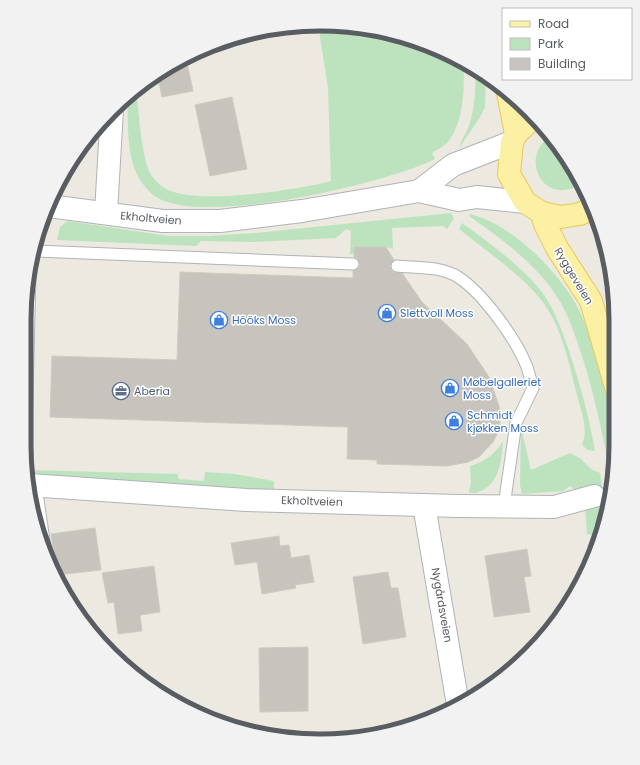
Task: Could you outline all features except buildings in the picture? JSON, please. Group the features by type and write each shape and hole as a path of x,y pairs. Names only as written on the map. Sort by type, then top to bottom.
{"main road":[{"path":"509,102 514,138"},
{"path":"514,138 530,122"},
{"name":"Ryggeveien","path":"514,138 509,174 544,224 557,248 591,301 609,363"},
{"path":"533,208 561,217 580,214 587,210"}],"street":[{"path":"106,214 111,121"},
{"name":"Ekholtveien","path":"419,191 452,166 514,138"},
{"name":"Ekholtveien","path":"54,207 163,221 220,221 302,211 419,191 459,200 477,197 533,208"},
{"name":"Ekholtveien","path":"33,485 246,500 424,505 554,507 594,496"},
{"name":"Nygårdsveien","path":"424,505 457,699"}],"lane":[{"path":"40,251 353,264"},
{"path":"397,266 434,269 457,276 485,302 509,335 527,366 533,388 516,423 504,506"}],"green space":[{"path":"319,31 358,33 395,41 431,53 463,70 462,104 457,124 448,142 432,153 435,159 411,169 377,180 291,199 247,205 207,207 174,204 152,194 143,184 132,161 128,136 127,105 137,97 141,135 148,169 156,181 168,190 185,195 226,196 274,192 331,181 328,88"},
{"path":"475,76 486,83 485,107 479,119 459,148 468,128 474,107"},
{"path":"546,140 560,159 576,186 567,190 555,189 546,184 539,176 536,166 536,155 541,145"},
{"path":"451,213 454,218 447,229 443,226 392,228 393,249 386,247 354,247 354,254 350,254 351,231 346,229 336,238 254,242 201,241 196,246 57,240 60,227 67,221 168,236 208,236 255,233"},
{"path":"469,214 483,218 498,225 525,244 549,268 575,302 588,333 609,397 608,462 588,375 575,336 563,307 540,275 518,253 470,217"},
{"path":"462,223 529,277 548,301 560,325 573,363 587,413 595,451 588,450 582,445 585,426 568,358 560,334 549,311 534,291 503,263 459,229"},
{"path":"521,427 531,470 570,453 581,459 591,469 600,473 602,485 598,490 580,494 570,486 563,491 522,494 520,485"},
{"path":"503,441 501,462 492,482 481,491 475,493 469,492 471,482 470,466 489,457 497,450"},
{"path":"32,470 178,474 178,479 204,481 205,472 235,474 274,481 274,490 105,483 33,477"},
{"path":"599,499 603,501 595,535 587,534 585,506"}],"place":[{"name":"Slettvoll Moss","path":"387,313"},
{"name":"Hööks Moss","path":"219,320"},
{"name":"Møbelgalleriet Moss","path":"450,388"},
{"name":"Aberia","path":"121,391"},
{"name":"Schmidt kjøkken Moss","path":"454,421"}]}
